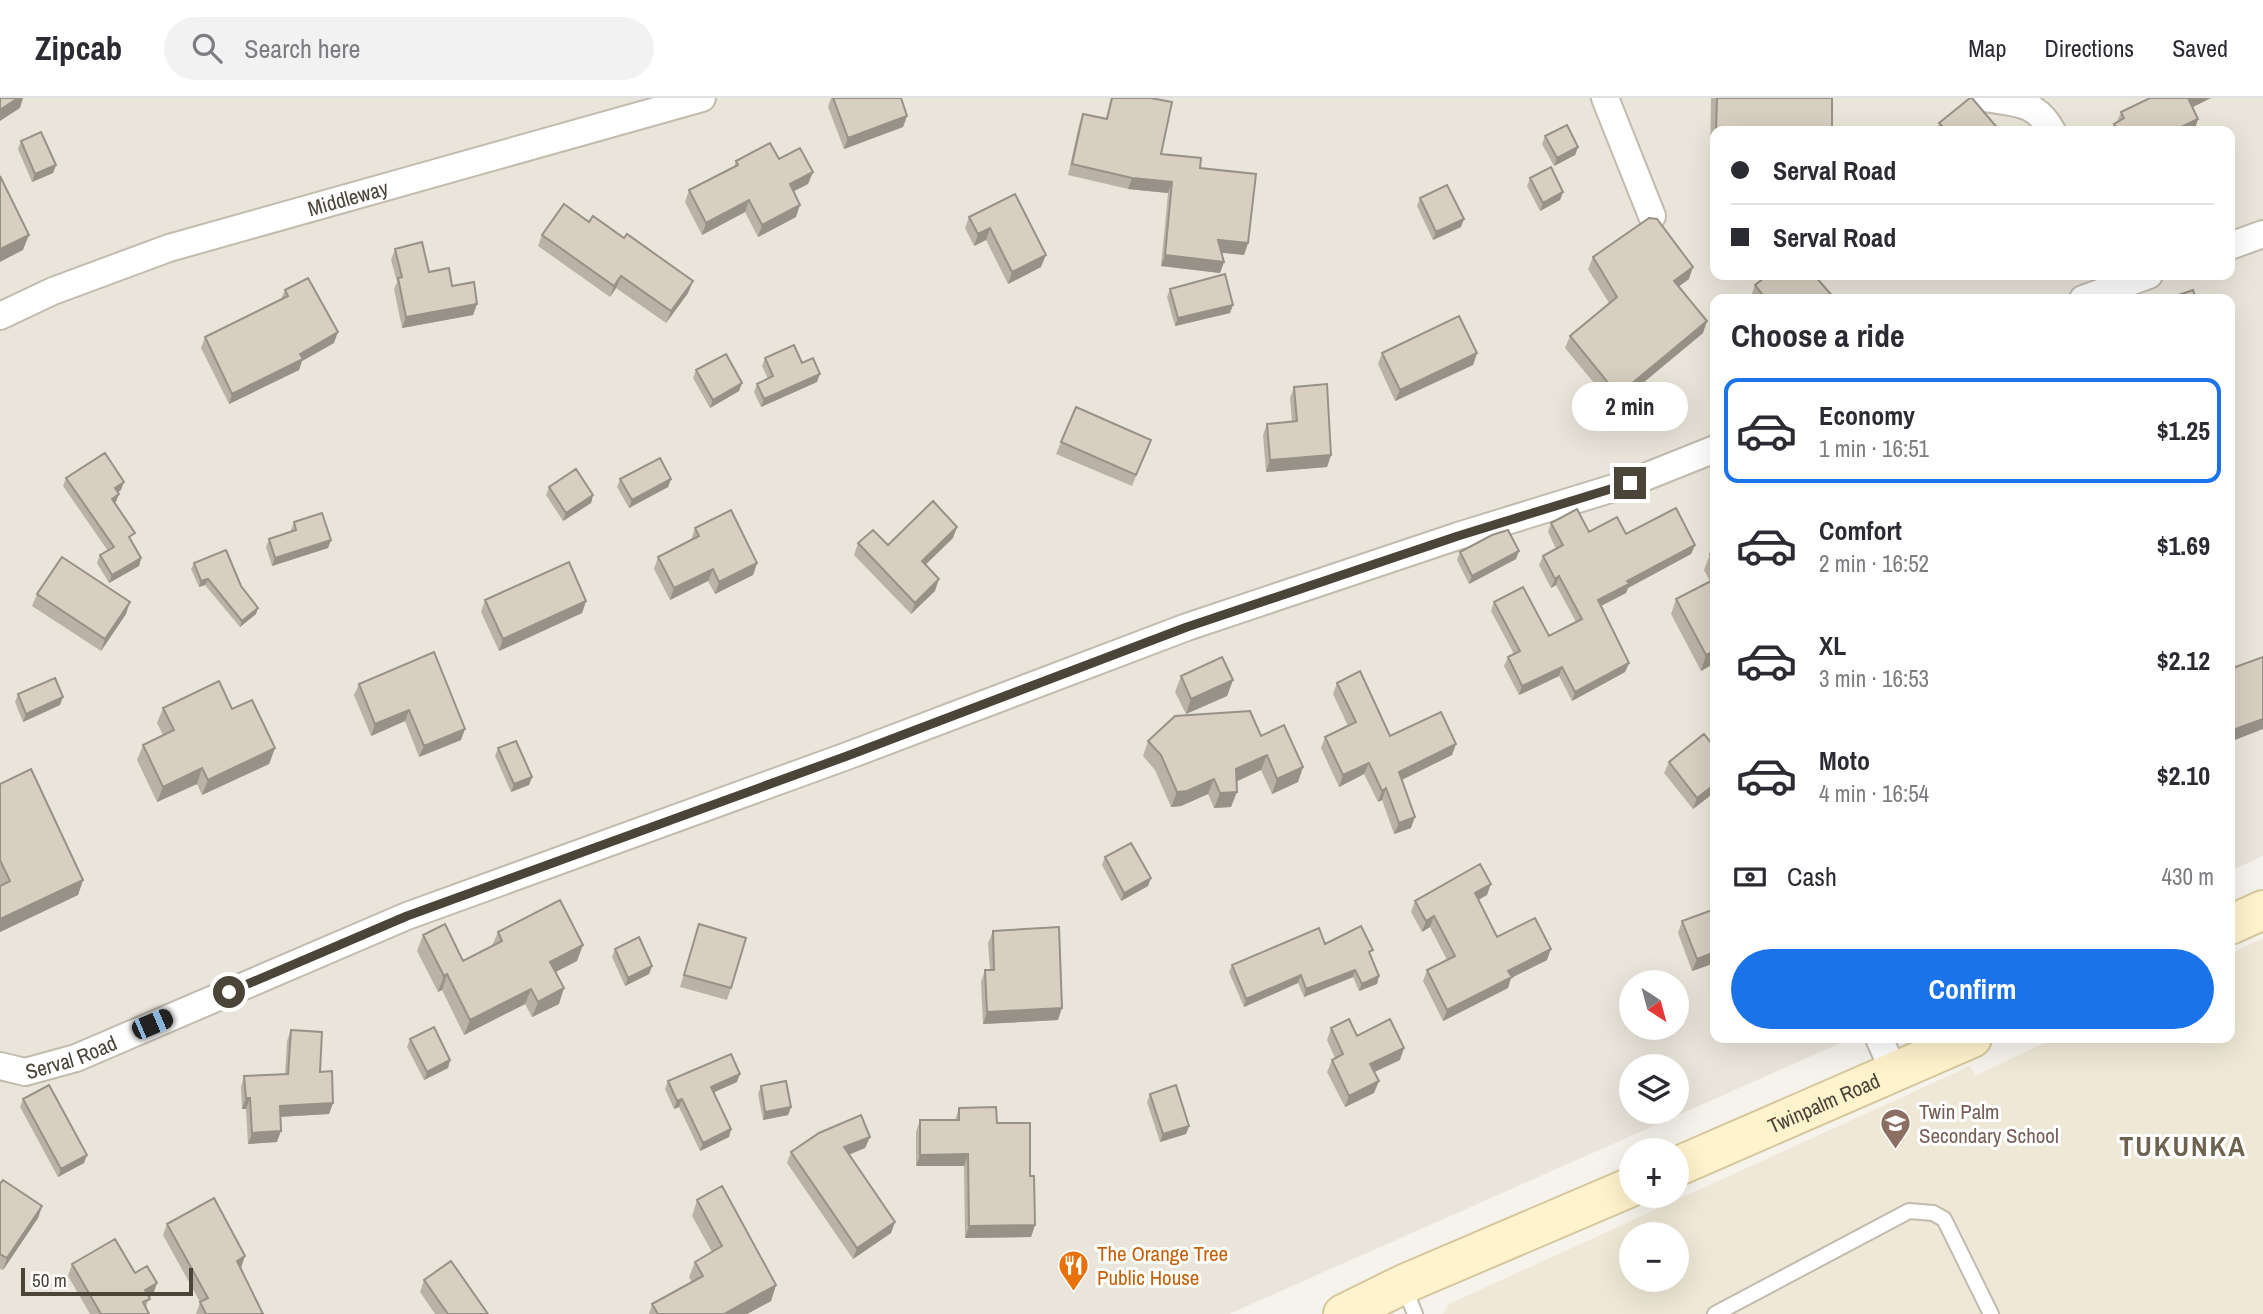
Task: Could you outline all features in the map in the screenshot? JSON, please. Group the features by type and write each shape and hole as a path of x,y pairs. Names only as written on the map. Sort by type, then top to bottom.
{"main road":[{"path":"2235,923 2263,910"},
{"name":"Twinpalm Road","path":"1689,1161 1961,1043"},
{"path":"1343,1314 1409,1299 1619,1193"}],"street":[{"name":"Middleway","path":"0,316 53,291 169,248 702,98"},
{"path":"1605,98 1652,216"},
{"path":"1984,98 2031,107 2049,126"},
{"path":"2235,244 2263,234"},
{"path":"2097,288 2129,280"},
{"name":"Serval Road","path":"0,1066 25,1072 76,1058 407,916 847,756 1187,627 1458,536 1630,483 1710,451"},
{"path":"1881,1043 1894,1072"}],"lane":[{"path":"1714,1314 1909,1211 1933,1213 1944,1219 1991,1314"}],"shaded area":[{"path":"0,98 2263,98 2263,856 2235,869 2235,294 1710,294 1710,1043 1841,1043 1689,1110 1689,1054 1619,1054 1619,1124 1658,1124 1626,1138 1619,1138 1619,1141 1229,1314 0,1314"},
{"path":"2263,938 2263,1314 1443,1314 1449,1304 1619,1226 1619,1292 1689,1292 1689,1222 1629,1222 1659,1208 1689,1208 1689,1194 1970,1066 1975,1076 2044,1043 2235,1043 2235,952"}],"building":[{"path":"0,98 18,98 0,110"},
{"path":"833,98 901,98 907,116 848,138"},
{"path":"1112,98 1151,98 1172,102 1161,154 1201,158 1200,168 1256,174 1248,243 1218,240 1224,262 1165,255 1172,182 1132,178 1072,164 1083,114 1107,119"},
{"path":"1717,98 1832,98 1832,126 1716,126"},
{"path":"1972,98 1996,126 1942,126 1939,123"},
{"path":"2150,98 2188,98 2198,119 2183,126 2115,126 2114,124 2124,118 2121,112"},
{"path":"1567,125 1578,147 1557,158 1545,136"},
{"path":"41,132 56,165 35,174 21,141"},
{"path":"770,143 779,159 800,148 813,172 790,184 800,205 762,225 749,200 706,223 689,190 738,165 736,161"},
{"path":"1551,167 1563,192 1543,203 1530,178"},
{"path":"0,176 29,235 0,249"},
{"path":"1447,185 1464,219 1436,232 1420,198"},
{"path":"1015,194 1046,255 1012,272 990,228 978,234 969,217"},
{"path":"564,204 589,222 593,216 624,238 627,234 693,281 671,311 621,276 614,286 542,235"},
{"path":"1649,218 1657,219 1693,267 1674,281 1707,321 1618,395 1570,336 1617,297 1593,257"},
{"path":"422,242 429,272 449,268 452,286 474,282 477,304 406,317 398,278 402,277 395,249"},
{"path":"1225,274 1233,305 1178,318 1170,289"},
{"path":"308,278 338,332 300,354 303,359 232,394 205,337 288,296 285,290"},
{"path":"1762,280 1818,280 1831,294 1762,294 1755,285"},
{"path":"1459,316 1477,353 1400,390 1382,353"},
{"path":"794,345 802,363 813,358 820,374 764,399 757,384 773,376 765,358"},
{"path":"726,354 742,383 713,400 696,370"},
{"path":"1327,384 1331,455 1270,460 1267,424 1297,421 1294,387"},
{"path":"1076,407 1151,440 1136,475 1061,442"},
{"path":"105,453 124,482 115,488 119,494 112,499 135,533 129,537 141,558 112,575 100,555 114,547 66,478"},
{"path":"660,458 671,479 632,500 620,479"},
{"path":"576,469 593,495 566,513 549,487"},
{"path":"933,501 957,527 922,561 939,579 915,603 858,543 873,530 888,545"},
{"path":"1676,508 1695,545 1627,581 1629,584 1598,600 1629,663 1575,692 1562,667 1522,686 1508,657 1520,651 1494,602 1523,587 1549,636 1582,619 1559,576 1555,579 1543,556 1563,545 1551,523 1577,509 1589,532 1617,517 1626,534"},
{"path":"731,510 757,563 719,582 713,569 674,588 658,557 699,536 695,528"},
{"path":"322,513 331,540 275,558 269,539 296,530 294,522"},
{"path":"1508,530 1519,551 1472,576 1460,552 1492,535"},
{"path":"226,550 241,586 258,608 242,621 208,579 201,581 194,563"},
{"path":"62,557 130,602 105,639 37,594"},
{"path":"569,562 586,601 503,639 485,600"},
{"path":"1710,582 1710,653 1706,655 1676,599"},
{"path":"434,652 465,729 424,746 409,710 375,724 359,684"},
{"path":"1222,657 1233,680 1191,699 1181,676"},
{"path":"2263,657 2263,719 2235,729 2235,667"},
{"path":"1360,671 1390,736 1441,712 1456,744 1399,772 1415,817 1399,823 1386,788 1382,791 1369,763 1343,775 1325,737 1356,722 1337,683"},
{"path":"55,678 63,697 26,714 18,694"},
{"path":"219,681 232,709 252,700 275,748 208,780 202,768 163,787 143,745 174,730 163,708"},
{"path":"1250,711 1261,736 1284,725 1303,767 1277,779 1267,755 1236,769 1237,792 1220,793 1214,779 1187,791 1177,792 1161,755 1148,741 1175,716"},
{"path":"1704,734 1710,742 1710,788 1697,798 1669,762"},
{"path":"516,741 532,777 514,784 498,748"},
{"path":"31,769 83,880 0,919 0,886 10,881 0,860 0,784"},
{"path":"1131,843 1151,878 1124,893 1105,857"},
{"path":"1480,864 1491,884 1475,893 1497,937 1535,918 1551,949 1508,971 1512,977 1447,1010 1427,970 1455,956 1434,916 1426,921 1415,901"},
{"path":"560,900 583,945 550,962 564,988 538,1002 531,989 470,1020 447,974 444,976 423,935 445,924 463,961 502,941 498,932"},
{"path":"1710,911 1710,954 1697,959 1682,921"},
{"path":"699,924 746,938 731,988 684,975"},
{"path":"1361,926 1373,950 1369,952 1379,976 1362,984 1355,970 1306,989 1301,975 1246,999 1232,965 1319,928 1325,944"},
{"path":"1059,927 1062,1008 987,1012 985,970 994,970 993,931"},
{"path":"639,937 652,966 628,978 615,949"},
{"path":"1349,1019 1357,1036 1390,1019 1404,1048 1370,1064 1379,1081 1349,1096 1332,1060 1343,1054 1331,1028"},
{"path":"434,1027 450,1060 427,1072 410,1039"},
{"path":"291,1030 322,1032 320,1072 332,1071 333,1103 280,1106 281,1131 252,1133 250,1098 246,1098 244,1076 288,1074"},
{"path":"731,1054 740,1074 711,1087 731,1129 703,1143 682,1099 677,1101 668,1081"},
{"path":"786,1081 791,1107 765,1112 761,1086"},
{"path":"49,1085 87,1155 61,1169 23,1099"},
{"path":"1176,1085 1189,1126 1163,1134 1150,1094"},
{"path":"996,1107 997,1123 1030,1123 1030,1176 1034,1176 1035,1225 969,1226 968,1154 920,1155 920,1120 959,1120 959,1108"},
{"path":"861,1115 870,1137 844,1147 895,1222 857,1248 791,1152 819,1133"},
{"path":"3,1180 42,1206 7,1258 0,1254 0,1184"},
{"path":"722,1186 776,1285 724,1314 658,1314 652,1304 703,1276 695,1262 722,1246 697,1200"},
{"path":"214,1198 245,1256 237,1261 263,1314 206,1314 200,1302 208,1298 167,1224"},
{"path":"115,1239 135,1273 147,1266 157,1283 145,1290 150,1299 143,1302 149,1314 101,1314 72,1264"},
{"path":"451,1261 488,1314 448,1314 424,1280"}],"place":[{"name":"Twin Palm Secondary School","path":"1896,1150"},
{"name":"The Orange Tree Public House","path":"1074,1292"}],"district":[{"name":"TUKUNKA","path":"2183,1146"}],"route":[{"path":"229,992 407,916 847,756 1187,627 1458,536 1630,483"}]}
